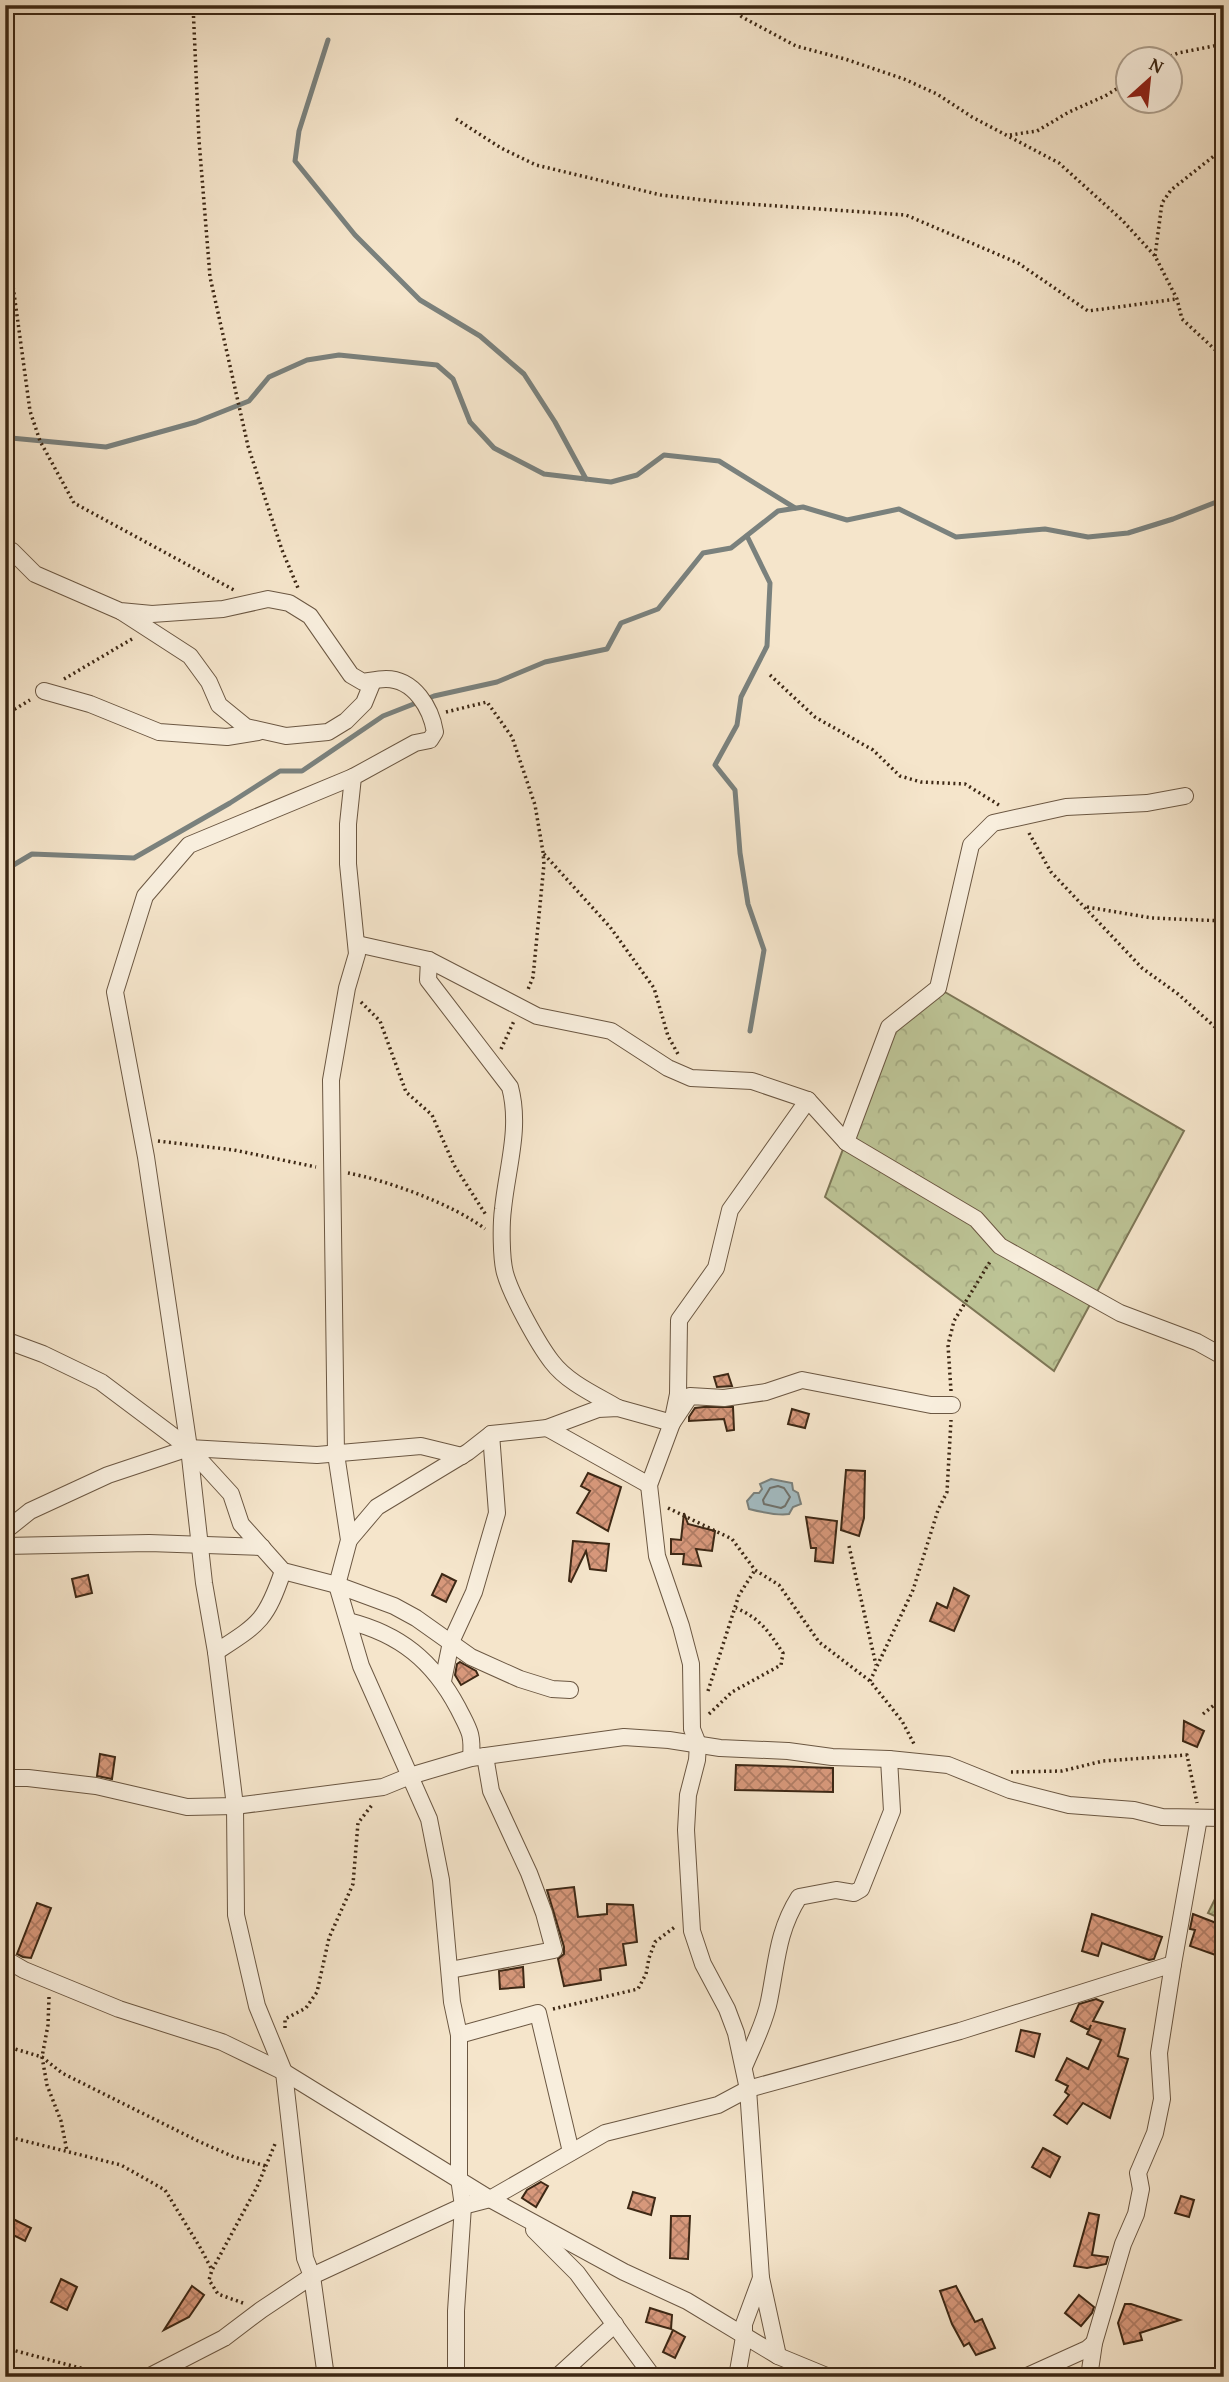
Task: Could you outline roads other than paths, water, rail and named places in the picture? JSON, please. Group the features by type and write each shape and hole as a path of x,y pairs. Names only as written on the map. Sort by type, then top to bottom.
{"street":[{"path":"5,547 35,574 120,611 190,656 209,682 219,705 246,727 286,736 328,732 346,721 364,703 373,681"},
{"path":"120,611 152,614 223,608 268,599 289,603 310,616 351,675 363,682 387,678 415,691 432,716 435,732 430,740 415,743 354,777 188,845 145,896 115,992 146,1157 216,1652 235,1806 236,1915 257,2006 284,2072 305,2258 312,2276 326,2377"},
{"path":"44,691 90,704 159,732 227,737 263,731"},
{"path":"354,777 348,824 348,864 357,954 347,988 331,1080 336,1454 349,1540 337,1585 361,1666 429,1819 442,1880 452,2002 459,2035 459,2178 463,2206 456,2311 456,2377"},
{"path":"846,1142 889,1027 938,988 971,845 993,823 1066,807 1147,803 1185,796"},
{"path":"357,944 429,960 537,1016 611,1031 668,1068 691,1078 752,1081 808,1100 846,1142 976,1219 1000,1246 1120,1313 1197,1342 1224,1357"},
{"path":"429,960 428,980 509,1087 513,1099 513,1145 502,1211 503,1244 504,1271 520,1307 553,1363 576,1383 618,1408 672,1423"},
{"path":"778,2356 761,2278 748,2089 744,2067 736,2033 696,1946 689,1916 687,1812 697,1760 691,1664 657,1556 649,1485 672,1423 678,1394 679,1320 716,1268 730,1210 808,1100"},
{"path":"5,1340 43,1354 101,1382 189,1448 231,1494 241,1524 283,1571 337,1585 394,1606 416,1618 471,1657 520,1679 552,1689 570,1690"},
{"path":"672,1423 690,1396 724,1398 766,1392 802,1380 931,1405 952,1405"},
{"path":"349,1540 377,1507 462,1456 491,1434 547,1428 598,1409 618,1408"},
{"path":"547,1428 649,1485"},
{"path":"443,1681 451,1642 474,1592 497,1513 491,1434"},
{"path":"5,1531 30,1511 108,1475 189,1448 317,1455 421,1446 462,1456"},
{"path":"5,1546 149,1543 262,1547"},
{"path":"216,1652 253,1628 265,1615 283,1571"},
{"path":"348,1621 366,1626 405,1645 443,1681 473,1738 491,1791 537,1893 554,1950 450,1970"},
{"path":"5,1779 28,1778 96,1786 187,1807 235,1806 383,1787 410,1776 478,1757 624,1737 694,1731 720,1748 948,1765 1010,1790 1069,1805 1133,1810 1162,1818 1224,1818"},
{"path":"744,2067 769,2002 779,1938 799,1897 836,1890 854,1893 861,1889 892,1811 889,1759"},
{"path":"1089,2377 1094,2343 1124,2244 1136,2214 1141,2189 1138,2172 1155,2133 1162,2099 1159,2053 1199,1818"},
{"path":"5,1959 128,2012 222,2042 284,2072 490,2199 624,2272 687,2301 778,2356 829,2377"},
{"path":"148,2377 224,2338 312,2276 463,2206 490,2199 605,2133 718,2105 748,2089 960,2031 1173,1964"},
{"path":"459,2035 538,2013 571,2152"},
{"path":"521,2216 577,2273 653,2377"},
{"path":"737,2377 744,2324 761,2278"},
{"path":"557,2377 615,2324"},
{"path":"1025,2377 1087,2349 1094,2343"}],"water":[{"path":"771,1479 792,1483 793,1490 798,1493 801,1504 793,1507 789,1514 749,1509 747,1501 754,1493 759,1493 762,1489 760,1484"}],"waterway":[{"path":"328,40 299,131 295,161 355,235 420,300 480,336 524,374 555,422 586,479"},
{"path":"11,438 106,447 196,422 249,401 269,377 307,360 339,355 437,365 453,379 470,422 494,448 544,474 611,482 637,475 664,455 719,461 795,508"},
{"path":"5,870 32,854 134,858 280,771 302,771 383,716 434,696 497,682 545,662 607,649 621,623 658,609 703,553 731,548 778,511 803,507 847,520 899,509 956,537 1045,529 1088,537 1128,533 1224,499"},
{"path":"747,536 770,583 767,646 741,697 737,725 715,765 735,790 740,853 748,904 764,950 750,1031"}]}
